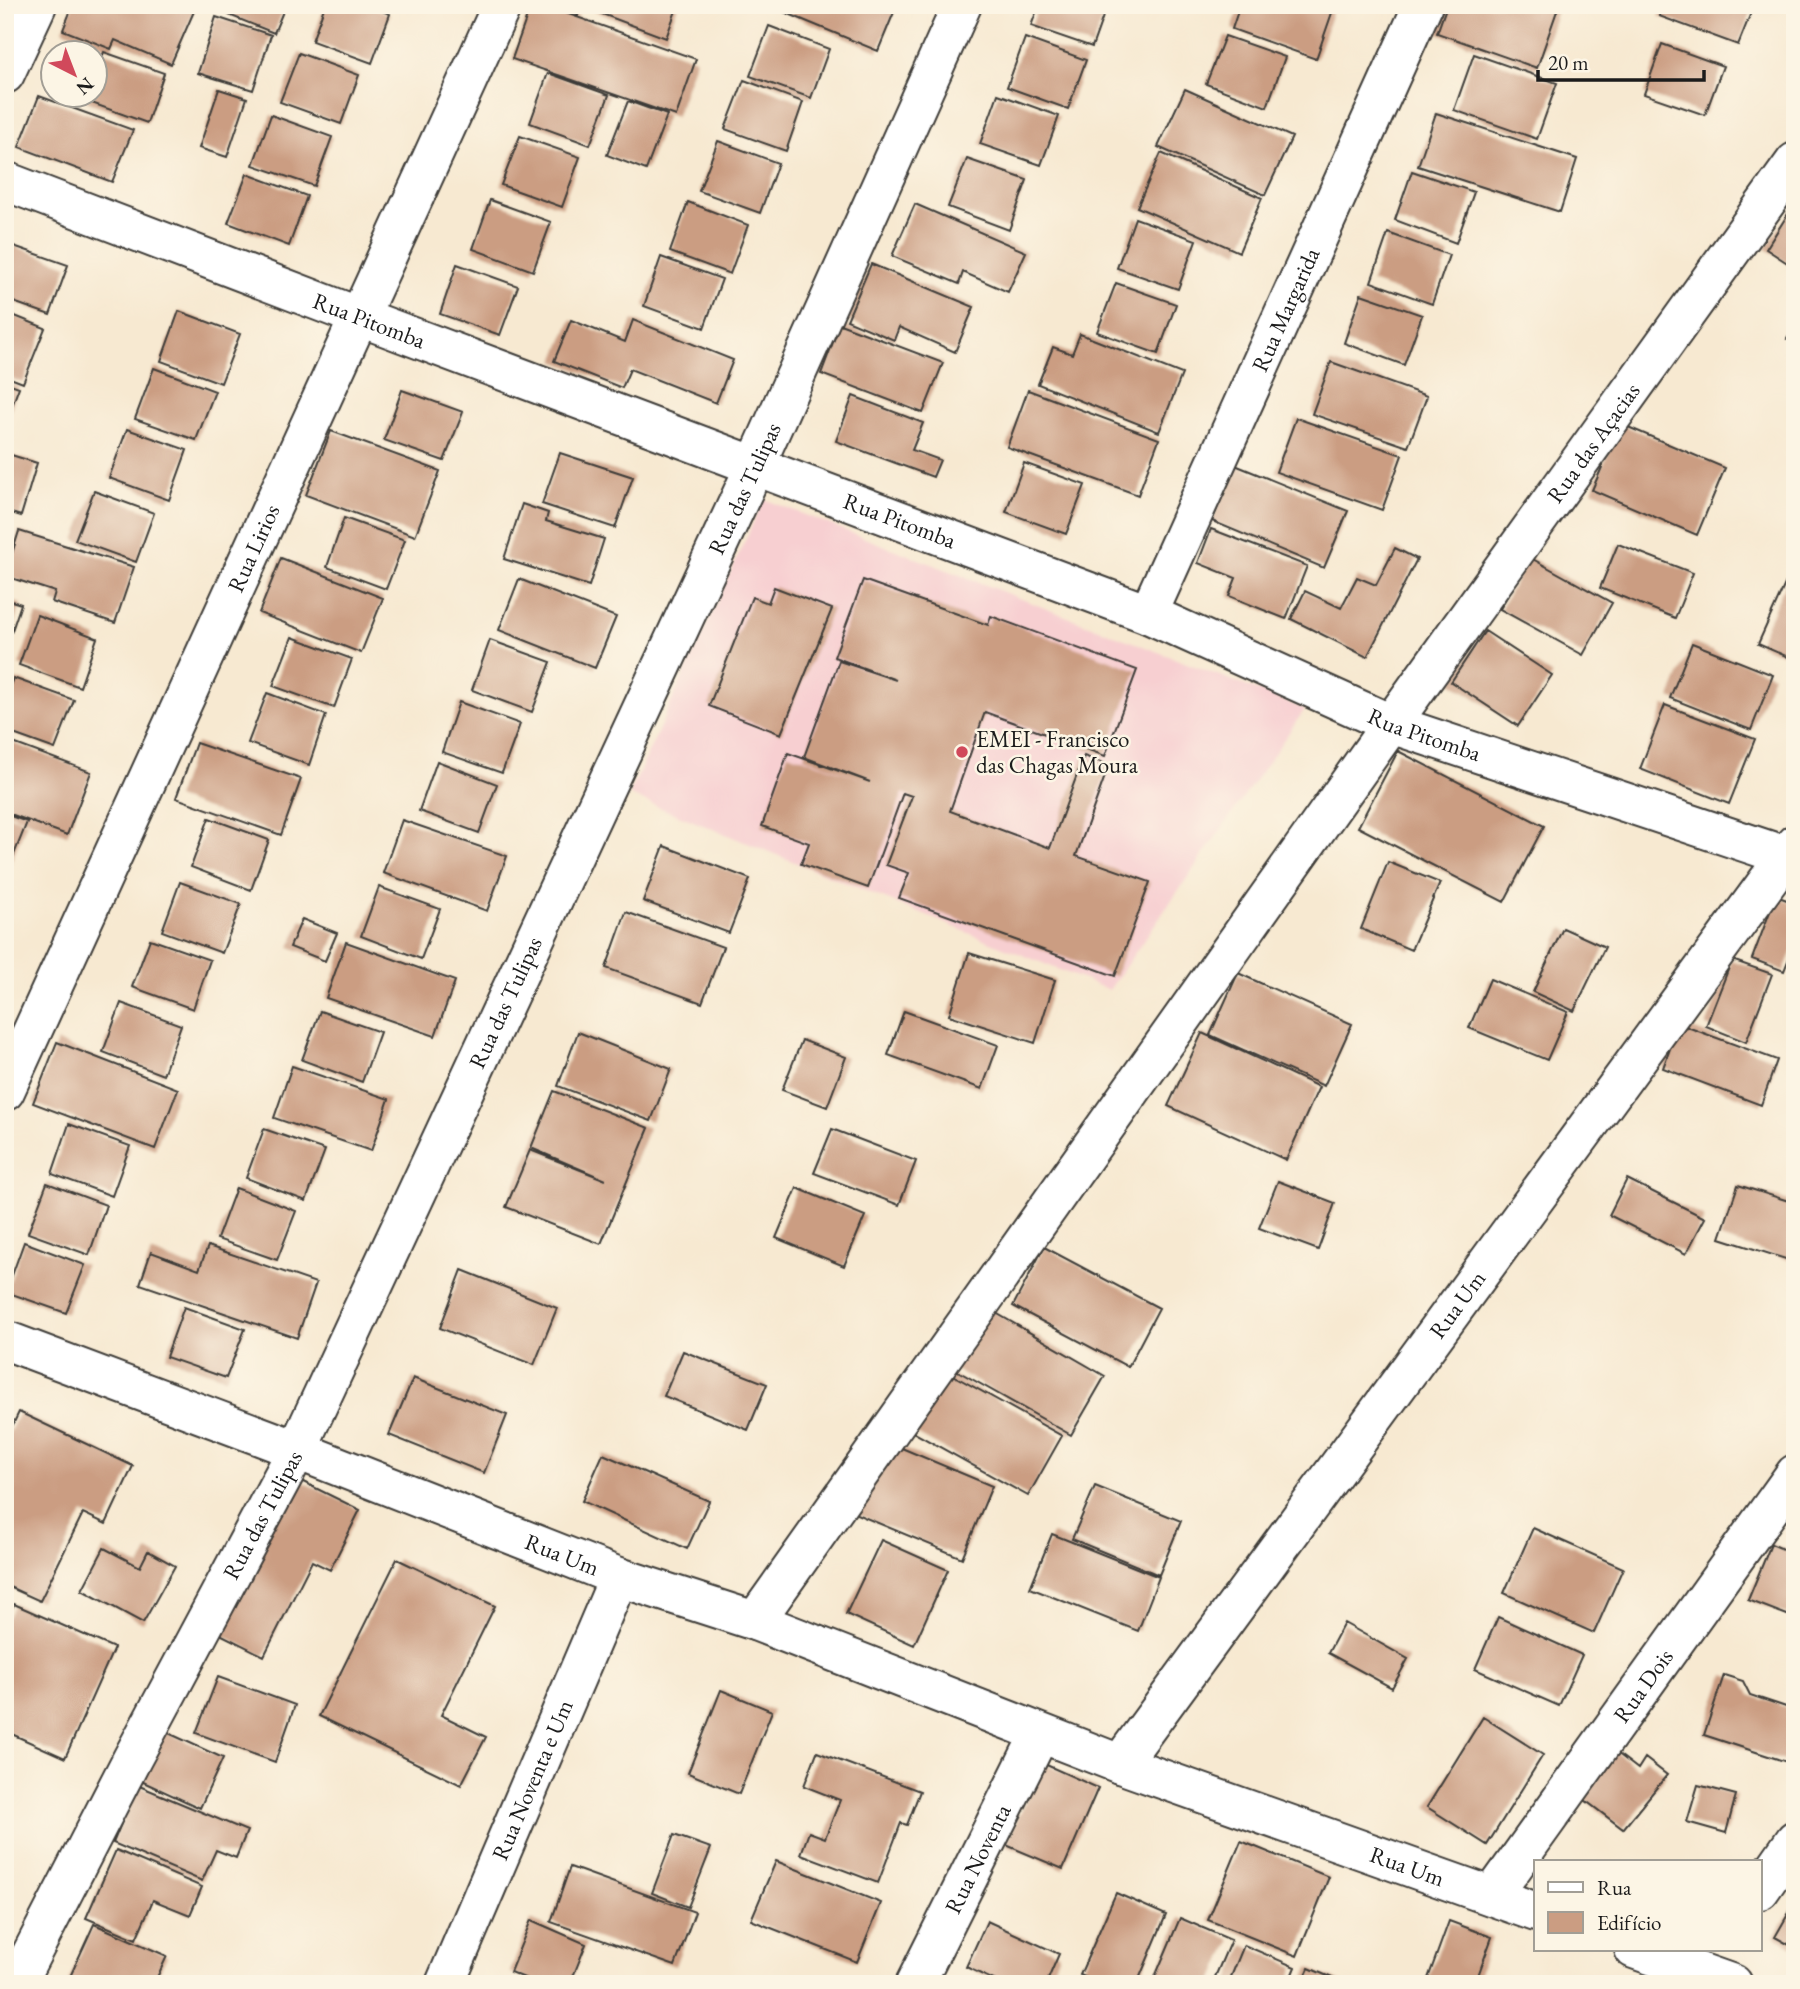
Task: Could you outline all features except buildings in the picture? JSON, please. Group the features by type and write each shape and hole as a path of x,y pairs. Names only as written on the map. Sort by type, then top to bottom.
{"street":[{"path":"5,74 37,5"},
{"name":"Rua Lirios","path":"5,1091 502,5"},
{"name":"Rua das Tulipas","path":"16,1984 132,1759 297,1450 755,466 962,5"},
{"name":"Rua Margarida","path":"1148,614 1423,5"},
{"name":"Rua das Açacias","path":"755,1622 1391,724 1795,162"},
{"name":"Rua Pitomba","path":"5,181 1148,614 1391,724 1792,853"},
{"name":"Rua Um","path":"1120,1764 1792,853"},
{"name":"Rua Um","path":"5,1340 297,1450 619,1577 755,1622 1120,1764 1534,1911"},
{"name":"Rua Dois","path":"1492,1896 1795,1474"},
{"name":"Rua Noventa e Um","path":"445,1984 619,1577"},
{"name":"Rua Noventa","path":"915,1984 1040,1734"},
{"path":"1762,1887 1795,1840"},
{"path":"1642,1951 1718,1969"}],"shaded area":[{"name":"EMEI - Francisco das Chagas Moura","path":"764,499 1305,709 1109,990 629,795"}],"place":[{"name":"EMEI - Francisco das Chagas Moura","path":"962,752"}]}
